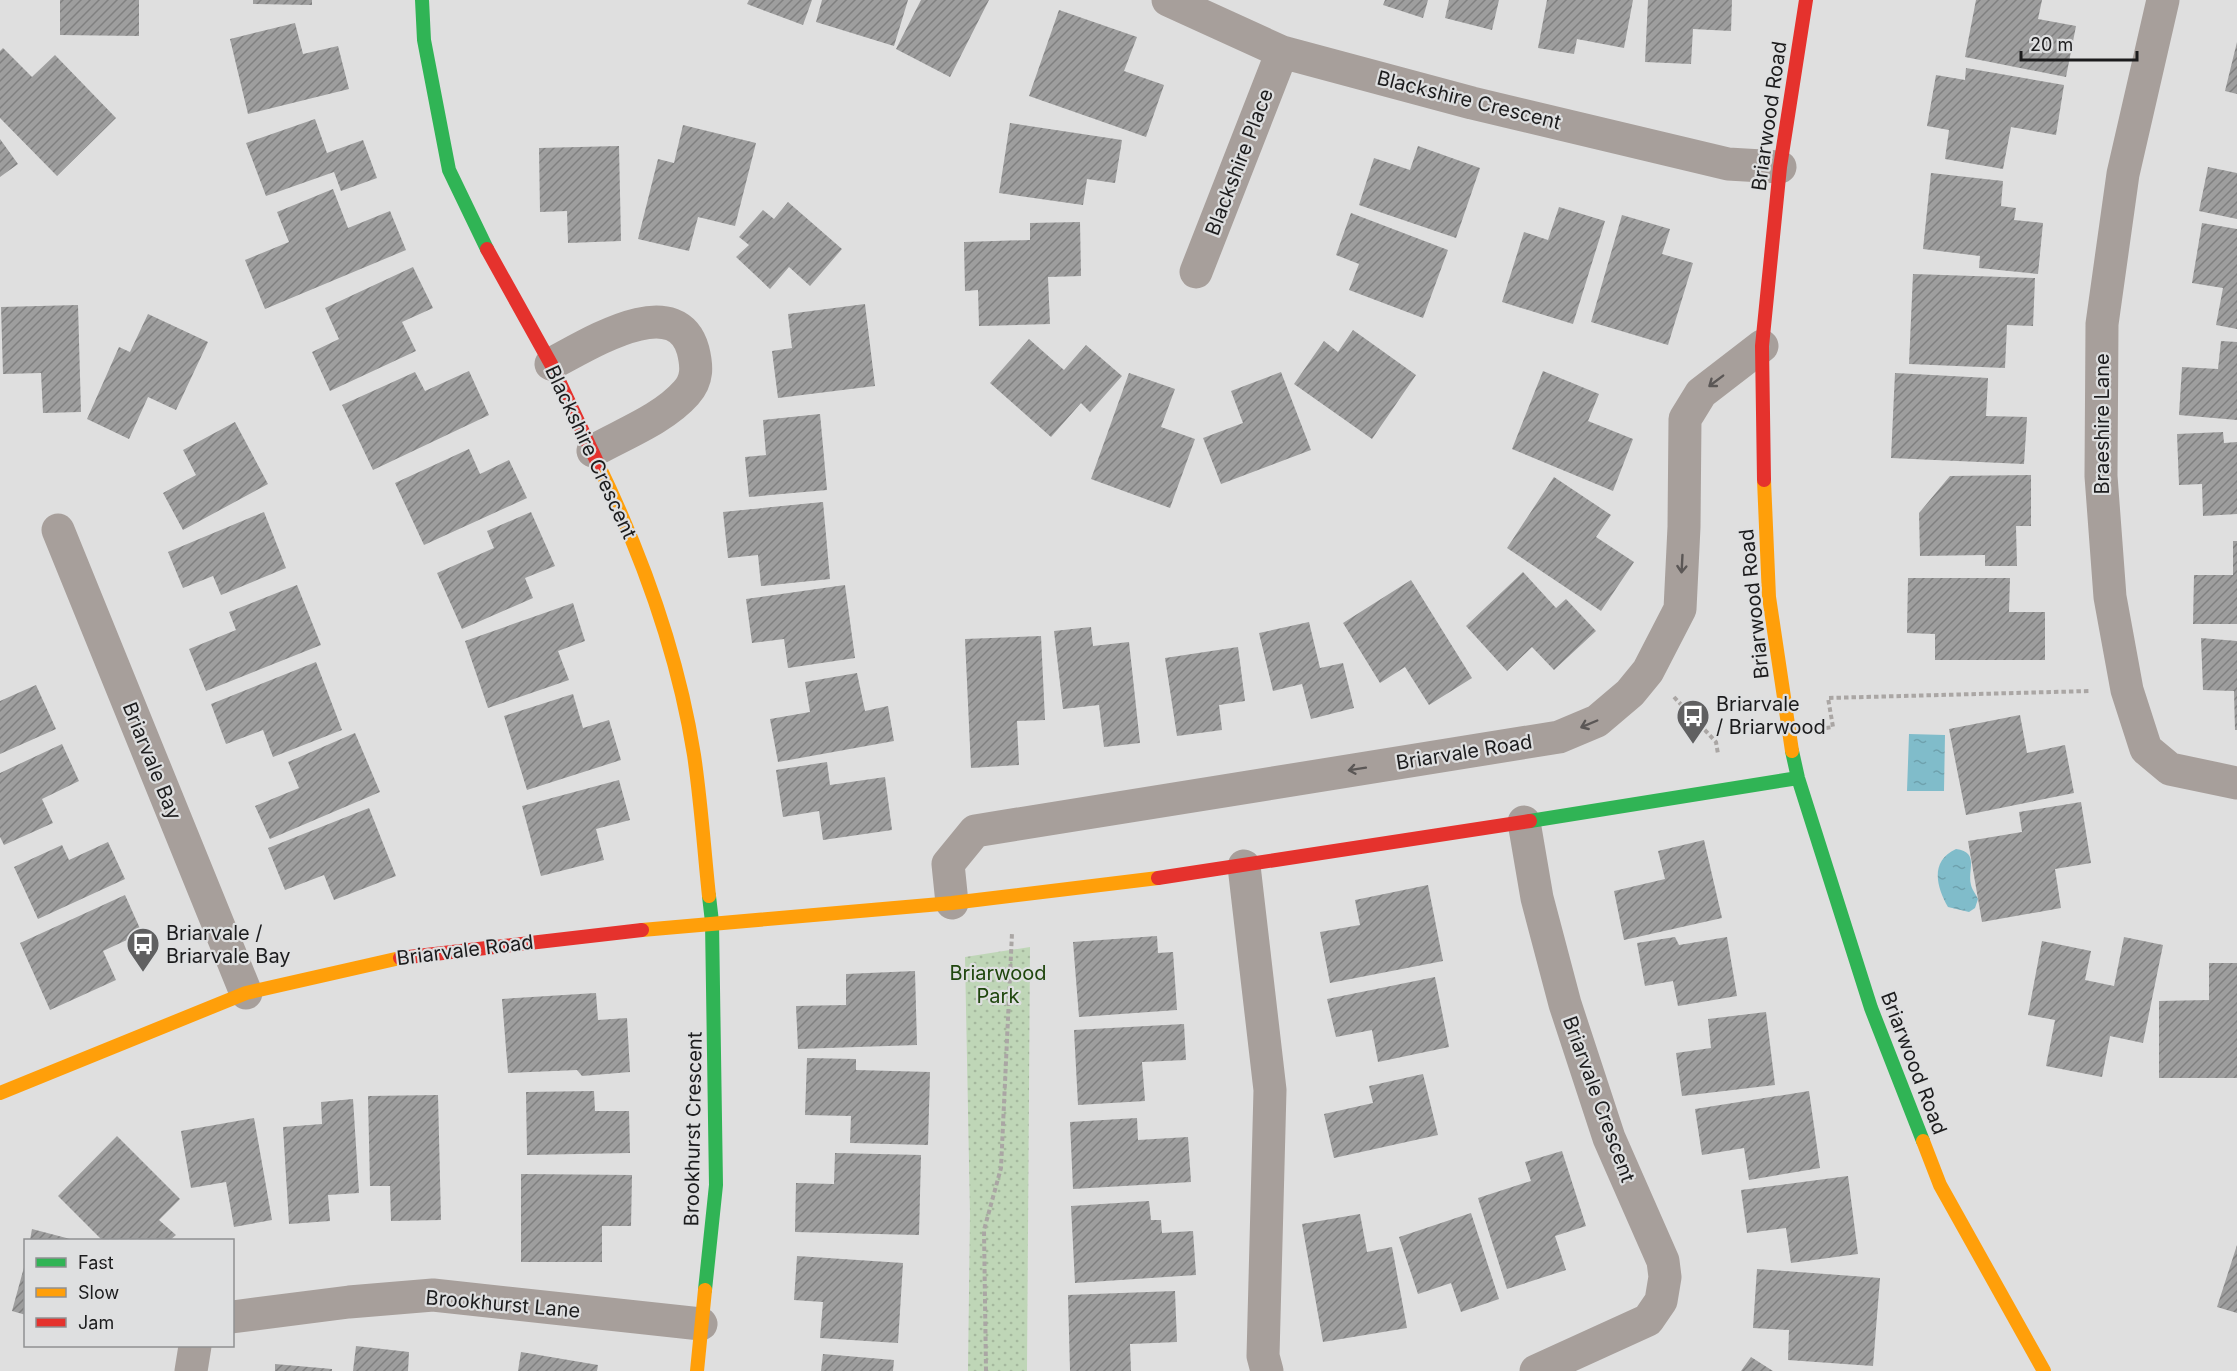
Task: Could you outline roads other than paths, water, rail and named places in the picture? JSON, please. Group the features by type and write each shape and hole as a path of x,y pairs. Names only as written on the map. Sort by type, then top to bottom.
{"street":[{"name":"Blackshire Crescent","path":"422,0 424,40 449,170 502,279 551,364 632,535 671,654 694,754 712,922"},
{"name":"Blackshire Crescent","path":"1168,0 1282,52 1472,103 1728,164 1780,167"},
{"name":"Briarwood Road","path":"1806,0 1780,167 1762,346 1763,484 1769,597 1789,734 1798,777 1871,1008 1940,1185 2044,1371"},
{"name":"Braeshire Lane","path":"2163,0 2123,174 2102,324 2101,476 2110,597 2127,690 2146,748 2170,769 2237,783"},
{"name":"Blackshire Place","path":"1196,272 1282,52"},
{"path":"551,364 621,328 635,324 663,323 677,329 692,347 697,367 694,381 687,393 663,412 593,451"},
{"name":"Briarvale Road","path":"952,903 948,864 975,831 1559,737 1597,721 1630,693 1648,671 1680,609 1684,528 1685,419 1701,393 1762,346"},
{"name":"Briarvale Bay","path":"58,530 246,993"},
{"name":"Briarvale Road","path":"0,1094 246,993 411,955 712,922 952,903 1080,889 1244,866 1798,777"},
{"name":"Briarvale Crescent","path":"1524,822 1538,898 1565,1004 1609,1138 1663,1261 1665,1277 1661,1301 1648,1320 1536,1371"},
{"path":"1244,866 1270,1090 1263,1356 1267,1371"},
{"name":"Brookhurst Crescent","path":"697,1371 716,1185 712,922"},
{"name":"Brookhurst Lane","path":"234,1317 433,1295 701,1324"},
{"path":"190,1371 195,1347"}],"water":[{"path":"1909,734 1945,735 1944,791 1907,791"},
{"path":"1956,849 1968,854 1971,862 1971,885 1978,899 1975,908 1969,912 1948,907 1938,883 1942,860"}],"place":[{"name":"Briarvale / Briarwood","path":"1693,745"},
{"name":"Briarvale / Briarvale Bay","path":"143,973"}],"park label":[{"name":"Briarwood Park","path":"998,984"}]}
